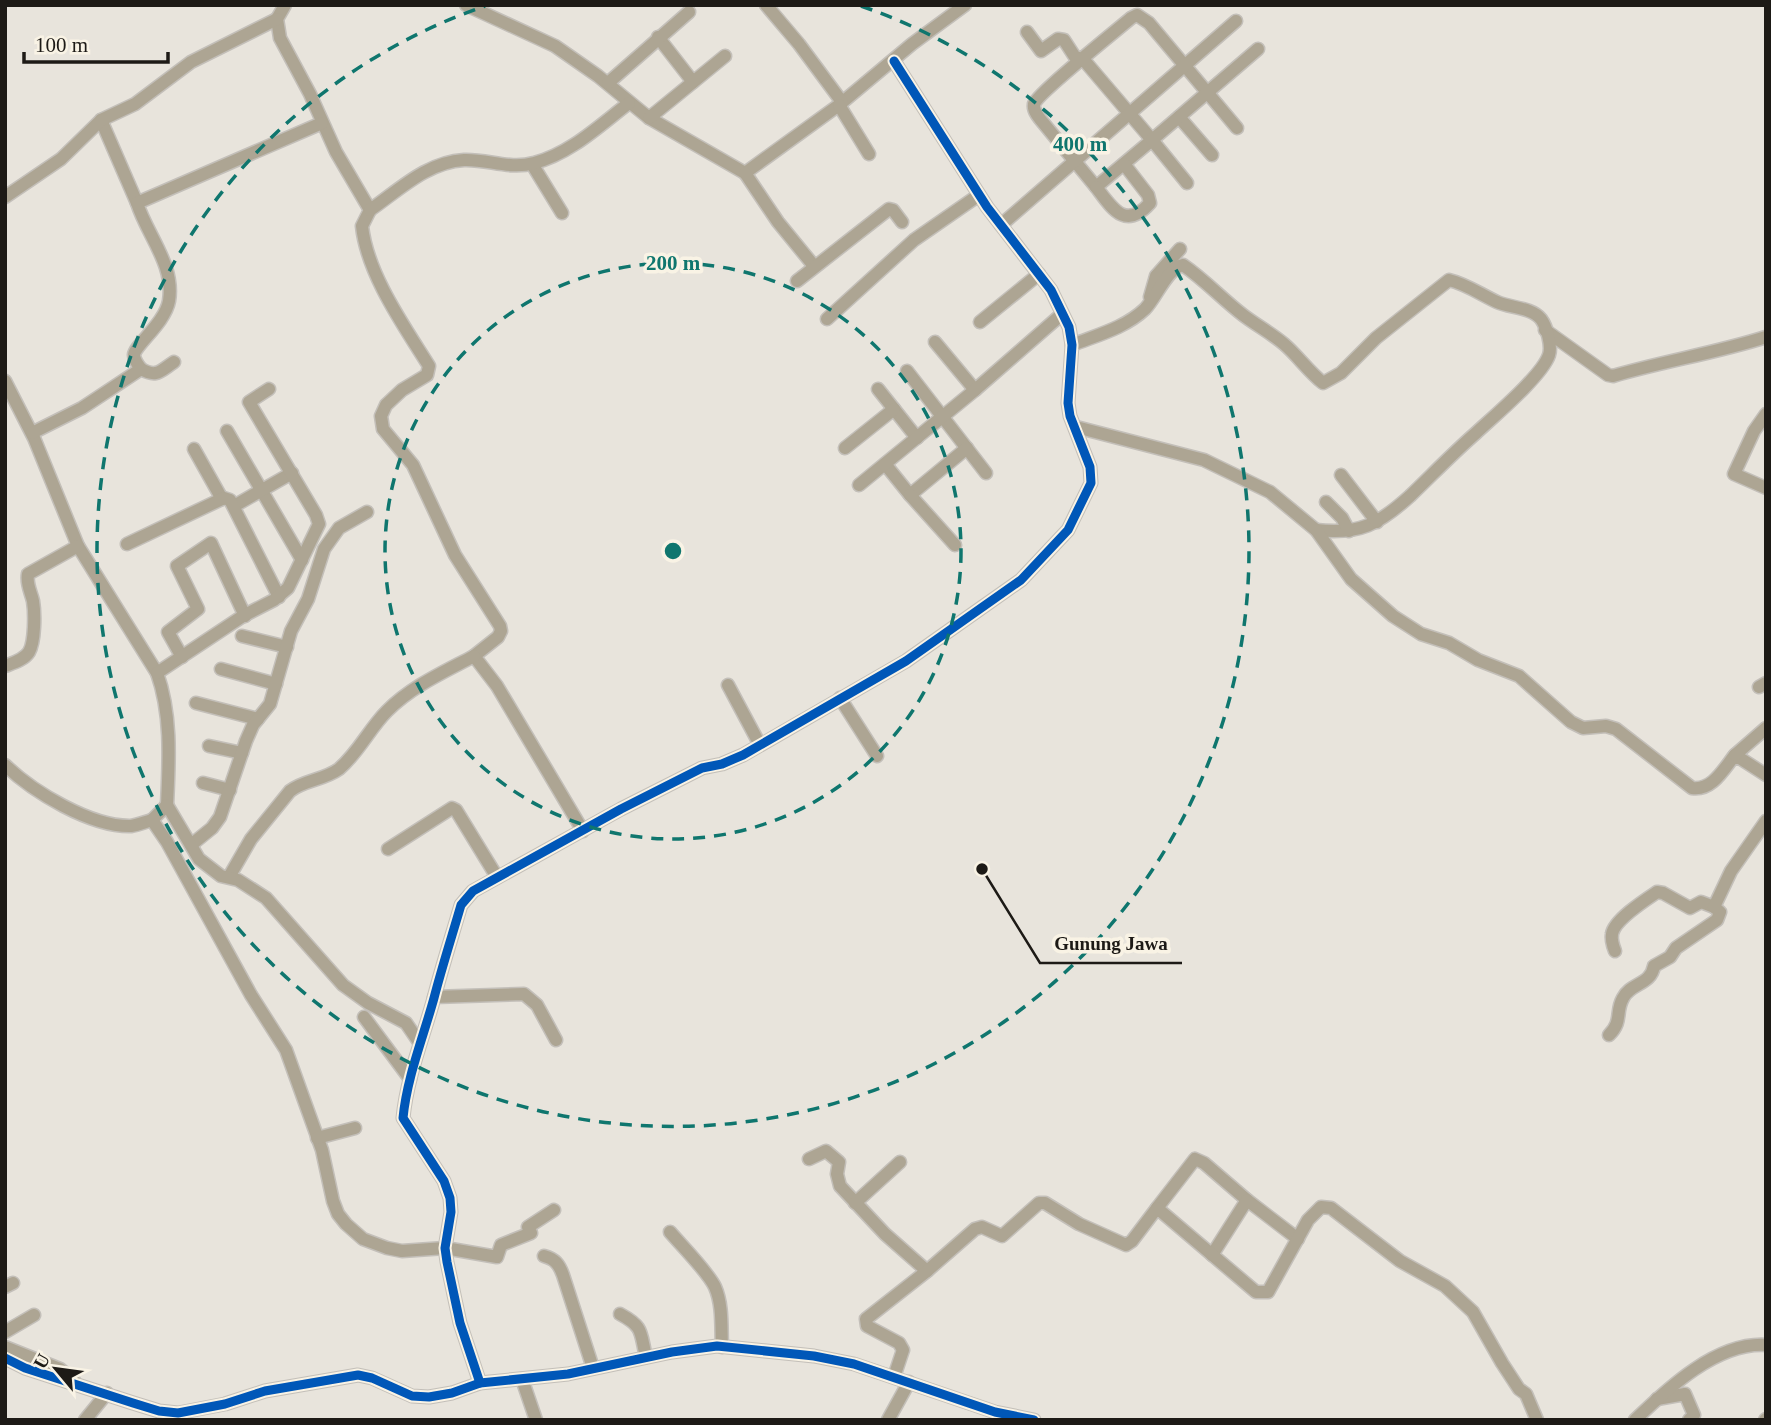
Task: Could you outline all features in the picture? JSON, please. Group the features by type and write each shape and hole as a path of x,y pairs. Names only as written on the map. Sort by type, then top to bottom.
{"street":[{"path":"5,197 61,159 101,120 135,104 191,62 277,19 285,5"},
{"path":"466,5 555,46 608,83 649,118 745,173 778,222 814,266"},
{"path":"766,5 799,44 841,104 869,154"},
{"path":"745,173 841,104 912,44 965,5"},
{"path":"608,83 689,12"},
{"path":"1124,164 1148,195 1150,203 1133,216 1115,212 1034,108 1041,95 1137,15 1149,23 1237,128"},
{"path":"277,19 280,38 345,169 370,210"},
{"path":"1001,225 1236,21"},
{"path":"1027,32 1041,51 1060,38 1075,57 1083,59 1186,183"},
{"path":"659,37 693,82"},
{"path":"1096,187 1258,49"},
{"path":"649,118 725,56"},
{"path":"480,1383 460,1323 445,1248 451,1212 447,1190 444,1181 403,1118 419,1042 461,905 473,891 497,877 702,768 722,764 760,745 906,661 1021,580 1068,530 1091,483 1090,467 1068,403 1072,345 1069,327 1051,290 979,195 894,61"},
{"path":"229,877 251,839 290,791 298,785 316,781 336,771 354,754 389,709 434,676 474,656 498,637 501,631 455,555 414,465 383,429 381,416 386,405 429,371 429,366 392,303 369,254 362,226 370,210 434,165 463,160 503,165 533,164 566,149 629,103"},
{"path":"1179,117 1212,155"},
{"path":"101,120 161,253 170,281 170,299 166,313 135,352 134,358 141,369 150,374 156,374 174,362"},
{"path":"137,203 322,123"},
{"path":"533,164 562,214"},
{"path":"827,319 914,240 979,195"},
{"path":"797,281 889,209 893,210 902,222"},
{"path":"1146,307 1156,276 1180,249"},
{"path":"1072,345 1128,323 1146,307 1174,269 1183,265 1205,280 1244,316 1284,344 1323,383 1341,373 1376,338 1448,280 1463,284 1474,292 1532,313 1541,319 1550,345 1543,365 1521,391 1410,496 1377,522 1363,529 1316,530"},
{"path":"980,322 1039,274"},
{"path":"859,485 1062,314"},
{"path":"1545,330 1608,375 1614,376 1652,364 1742,345 1766,337"},
{"path":"935,342 975,390"},
{"path":"32,433 82,408 141,369"},
{"path":"907,371 986,472"},
{"path":"5,381 32,433 78,546 157,673 165,696 168,725 167,805 199,859 221,876 229,877 265,898 343,985 368,1003 407,1023 419,1042"},
{"path":"157,673 245,615 279,597 288,588 319,524 249,402 269,389"},
{"path":"878,389 917,438"},
{"path":"845,448 894,409"},
{"path":"1766,414 1754,431 1734,474 1766,488"},
{"path":"1076,427 1204,460 1270,492 1316,530 1351,579 1393,617 1421,634 1449,643 1478,660 1519,677 1571,722 1583,728 1606,726 1616,729 1692,788 1700,789 1710,785 1735,755 1766,728"},
{"path":"227,431 302,560"},
{"path":"910,495 967,448"},
{"path":"194,449 222,499"},
{"path":"885,464 955,545"},
{"path":"234,506 292,473"},
{"path":"1341,475 1377,522"},
{"path":"127,544 222,499 230,500 279,597"},
{"path":"1326,502 1342,518 1349,531"},
{"path":"191,845 212,828 220,817 253,725 271,704 291,631 308,598 324,549 340,528 368,512"},
{"path":"182,657 168,632 198,609 177,566 211,543 245,615"},
{"path":"5,666 29,653 32,644 34,618 28,574 78,546"},
{"path":"242,636 287,647"},
{"path":"474,656 497,686 583,831"},
{"path":"221,669 276,684"},
{"path":"728,685 760,745"},
{"path":"840,698 877,755"},
{"path":"196,703 258,719"},
{"path":"209,746 242,753"},
{"path":"1735,755 1766,775"},
{"path":"5,765 23,782 73,810 116,825 134,826 152,820 167,805"},
{"path":"203,783 230,790"},
{"path":"388,849 452,808 456,810 497,877"},
{"path":"152,820 167,842 251,995 286,1050 317,1138 333,1201 346,1224 363,1239 387,1248 402,1251 445,1248 497,1257 501,1245 531,1233 527,1227 554,1210"},
{"path":"1714,907 1731,871 1766,821"},
{"path":"1609,1035 1618,1022 1622,999 1628,992 1649,978 1654,966 1670,957 1676,948 1717,919 1720,912 1701,902 1690,908 1657,892 1628,913 1616,926 1611,937 1615,951"},
{"path":"434,997 524,994 537,1005 556,1040"},
{"path":"364,1017 410,1079"},
{"path":"317,1138 355,1128"},
{"path":"809,1159 821,1152 832,1154 839,1163 837,1174 840,1186 927,1271"},
{"path":"894,1377 903,1350 899,1343 867,1326 866,1319 975,1229 982,1227 1002,1236 1039,1203 1045,1203 1079,1224 1126,1245 1132,1241 1195,1160 1204,1163 1247,1200 1298,1238"},
{"path":"855,1203 900,1162"},
{"path":"1212,1255 1247,1200"},
{"path":"1157,1208 1256,1292 1263,1293 1268,1292 1308,1220 1321,1207 1331,1208 1400,1261 1445,1286 1473,1312 1502,1363 1519,1389 1526,1394 1537,1420"},
{"path":"670,1232 709,1276 715,1287 719,1300 722,1347"},
{"path":"544,1256 559,1264 593,1368"},
{"path":"621,1314 635,1321 646,1357"},
{"path":"5,1332 34,1315"},
{"path":"1635,1420 1682,1378 1721,1354 1751,1344 1766,1345"},
{"path":"5,1347 60,1369 80,1386"},
{"path":"5,1358 25,1368 80,1386 159,1411 178,1413 225,1404 291,1385 358,1375 372,1378 412,1396 429,1397 452,1393 480,1383 522,1379 646,1357 722,1347 814,1356 854,1364 995,1412 1034,1420"},
{"path":"522,1379 536,1420"},
{"path":"888,1420 909,1382"},
{"path":"85,1420 107,1393"},
{"path":"1657,1399 1685,1394 1694,1415 1689,1420"}],"cycle path":[{"path":"480,1383 460,1323 447,1262 445,1248 451,1212 450,1198 444,1181 403,1118 412,1073 461,905 473,891 621,809 702,768 722,764 743,755 906,661 1021,580 1068,530 1091,483 1090,467 1070,416 1068,403 1072,345 1069,327 1051,290 987,207 894,61"},
{"path":"5,1358 25,1368 133,1403 159,1411 178,1413 225,1404 265,1391 358,1375 372,1378 412,1396 429,1397 452,1393 480,1383 568,1374 672,1352 717,1346 814,1356 854,1364 995,1412 1034,1420"}],"place":[{"name":"Gunung Jawa","path":"982,869"}]}
